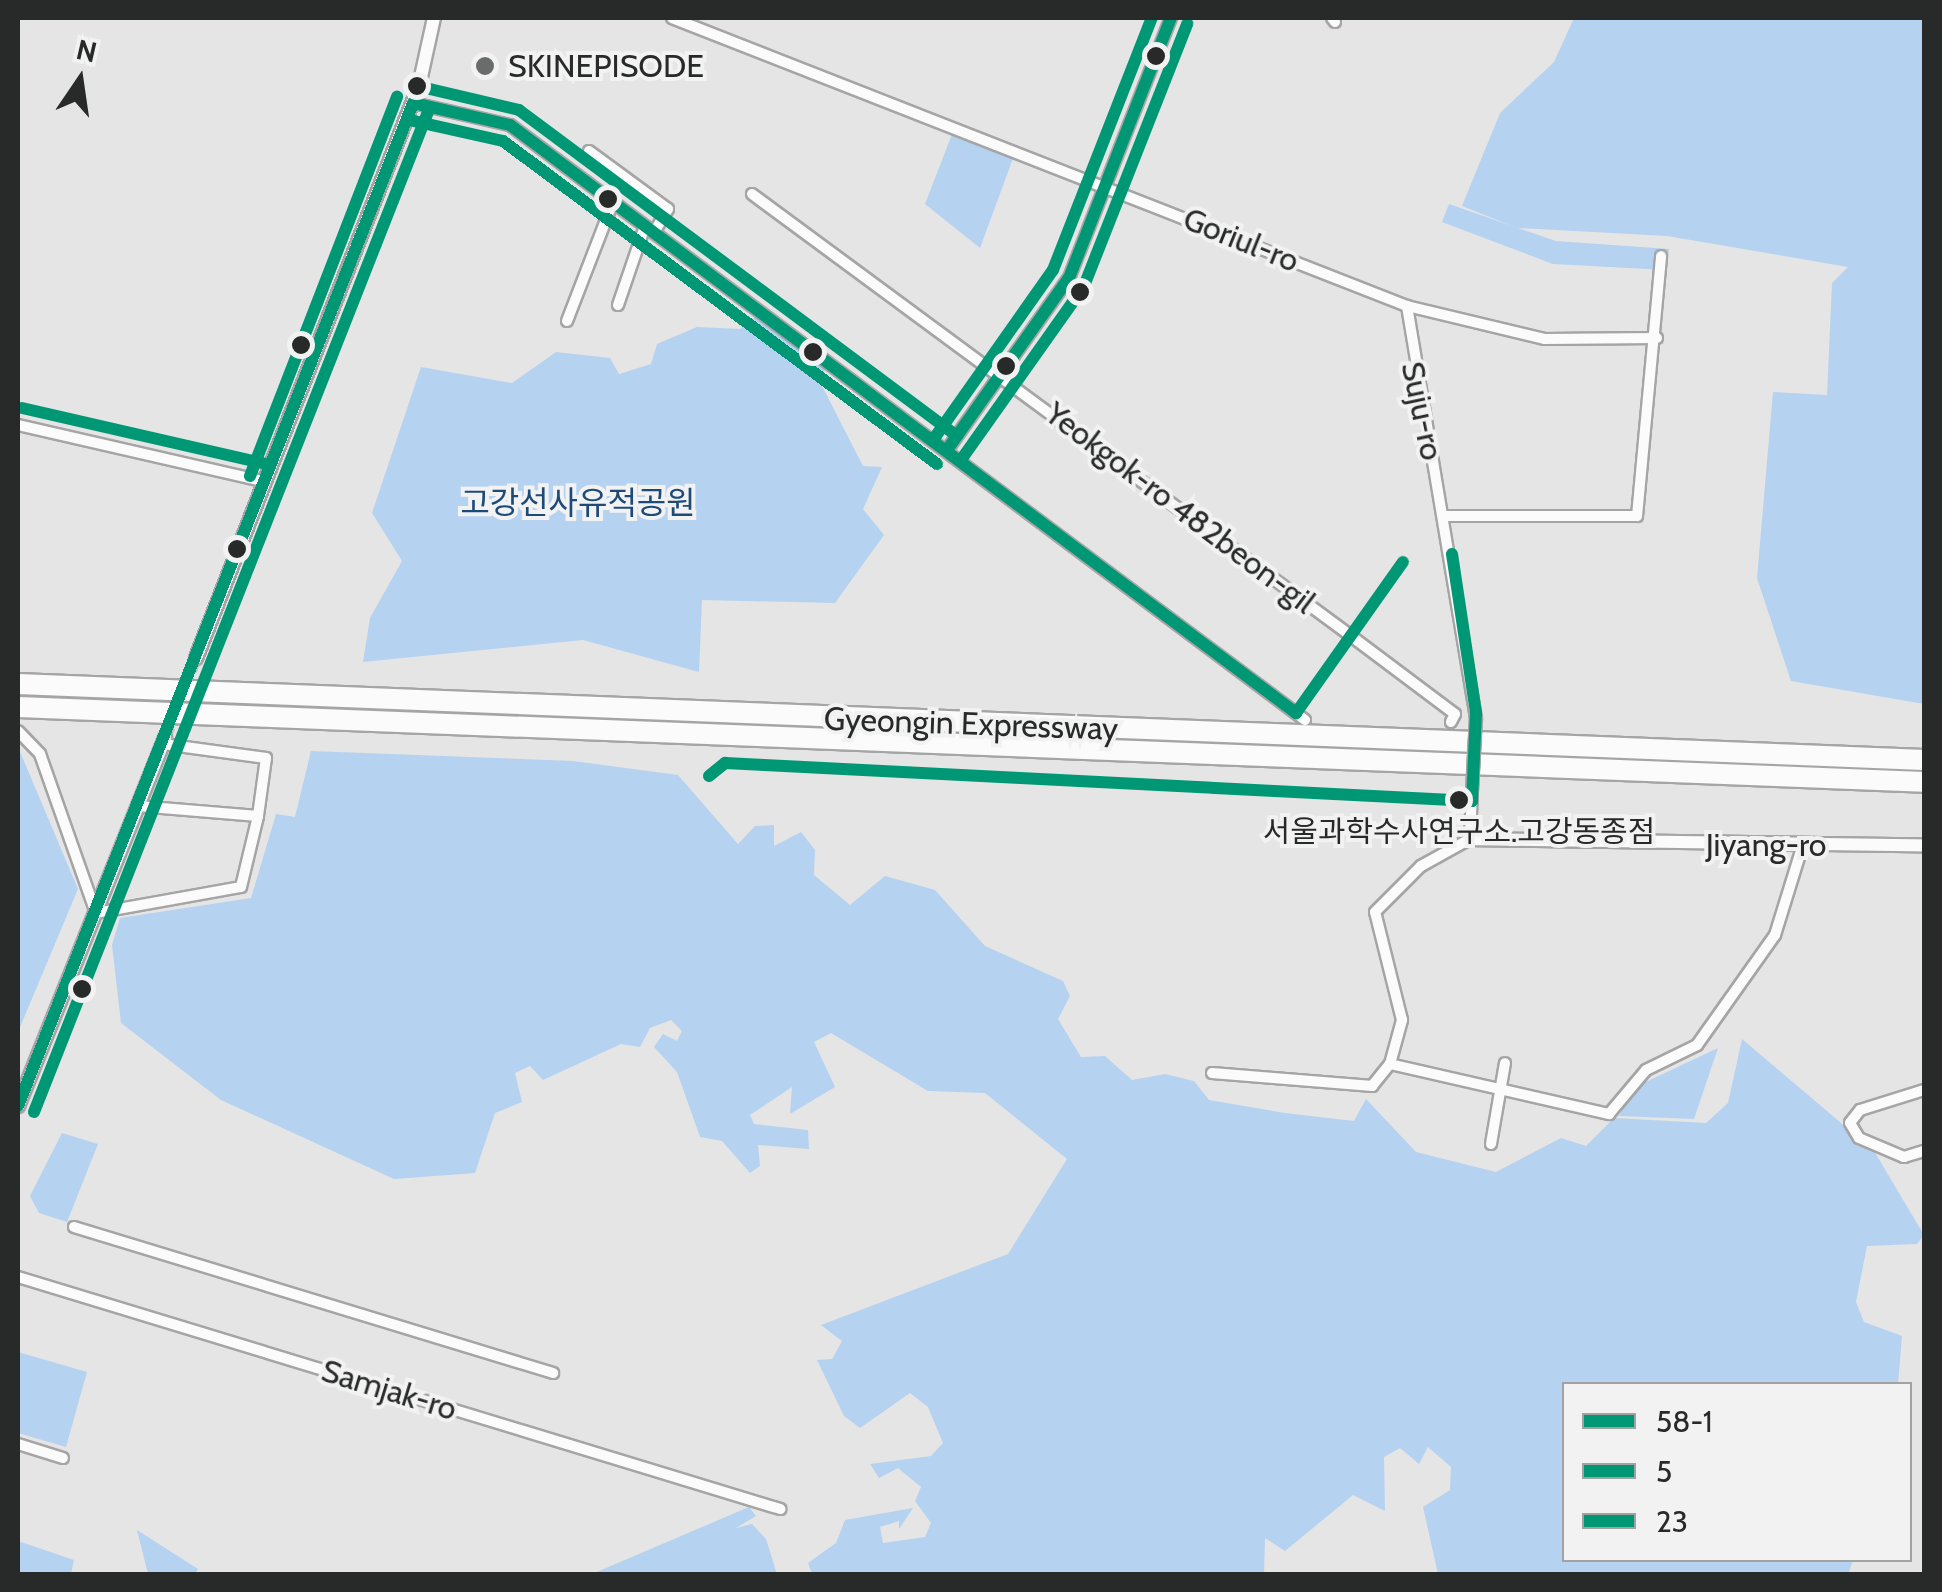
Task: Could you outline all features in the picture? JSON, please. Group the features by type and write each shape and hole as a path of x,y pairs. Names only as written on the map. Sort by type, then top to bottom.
{"highway":[{"name":"Gyeongin Expressway","path":"18,684 1924,760"},
{"name":"Gyeongin Expressway","path":"18,707 1924,782"}],"street":[{"path":"196,658 412,103 434,18"},
{"name":"Goriul-ro","path":"672,18 1407,306 1544,339 1656,338"},
{"path":"947,450 1057,302 1171,18"},
{"path":"412,103 510,125 1305,720"},
{"path":"589,151 668,209 649,229 618,305"},
{"name":"Yeokgok-ro 482beon-gil","path":"752,194 1002,375 1454,714 1452,722"},
{"path":"568,321 613,202"},
{"path":"1444,516 1637,516 1661,256"},
{"name":"Suju-ro","path":"1407,306 1476,718 1470,838"},
{"path":"18,425 266,482"},
{"path":"18,731 40,754 96,913"},
{"path":"18,1106 164,741 266,758 242,887 96,913"},
{"path":"138,806 258,816"},
{"path":"1212,1073 1372,1086 1390,1064 1402,1020 1375,912 1408,876 1470,838"},
{"name":"Jiyang-ro","path":"1470,838 1802,848 1924,844"},
{"path":"1390,1064 1600,1117 1646,1070 1697,1045 1775,935 1802,848"},
{"path":"1491,1144 1505,1064"},
{"path":"1924,1090 1860,1110 1850,1123 1859,1138 1904,1157 1924,1150"},
{"path":"74,1227 553,1373"},
{"name":"Samjak-ro","path":"18,1277 780,1509"},
{"path":"18,1444 62,1458"}],"green space":[{"path":"1574,18 1924,18 1924,704 1791,681 1757,578 1773,392 1827,395 1832,283 1848,267 1667,236 1517,228 1462,206 1500,113 1554,62"},
{"path":"954,129 1015,153 980,248 925,204"},
{"path":"1449,204 1556,241 1669,249 1666,270 1553,264 1442,222"},
{"name":"고강선사유적공원","path":"756,316 825,369 821,384 863,466 882,467 863,509 884,535 835,603 702,600 699,672 583,640 363,662 370,618 402,561 372,513 421,367 512,383 556,352 610,358 619,374 651,364 657,344 697,327 740,329"},
{"path":"18,747 78,889 18,1032"},
{"path":"311,751 573,761 678,775 738,844 755,826 774,825 774,846 801,832 815,850 814,875 850,905 885,876 935,890 985,946 1063,981 1070,996 1058,1019 1081,1057 1105,1056 1132,1080 1165,1074 1194,1081 1209,1100 1285,1113 1354,1121 1366,1099 1416,1152 1496,1172 1561,1138 1586,1146 1614,1118 1706,1123 1728,1103 1742,1039 1874,1151 1924,1235 1917,1244 1867,1246 1856,1302 1864,1322 1902,1336 1898,1382 1562,1382 1562,1562 1852,1562 1849,1572 1438,1574 1423,1507 1450,1490 1451,1467 1428,1447 1419,1464 1400,1448 1384,1457 1385,1511 1353,1495 1285,1551 1265,1538 1264,1574 812,1574 808,1563 836,1543 845,1520 913,1508 899,1529 899,1521 880,1527 883,1543 925,1537 931,1523 915,1501 921,1487 898,1468 879,1478 870,1464 931,1456 943,1443 928,1407 910,1393 860,1428 844,1416 817,1360 832,1359 842,1341 821,1325 1008,1254 1067,1159 985,1093 928,1091 831,1033 814,1042 835,1087 790,1114 792,1087 750,1115 754,1124 808,1130 809,1149 758,1145 760,1166 750,1173 722,1141 700,1137 677,1072 654,1047 663,1034 677,1041 682,1031 671,1020 650,1028 640,1047 621,1044 543,1080 530,1066 515,1073 522,1102 495,1113 475,1173 394,1179 221,1100 121,1023 112,945 120,918 251,898 276,814 295,817"},
{"path":"1718,1048 1694,1119 1619,1116 1633,1088"},
{"path":"62,1133 98,1144 67,1222 39,1213 30,1196"},
{"path":"18,1352 87,1372 66,1447 18,1433"},
{"path":"749,1507 756,1516 736,1528 752,1524 766,1539 777,1574 592,1574"},
{"path":"137,1530 198,1569 195,1574 148,1574"},
{"path":"18,1541 74,1560 71,1574 18,1574"}],"tunnel":[{"path":"165,738 196,658"}],"transit line":[{"name":"23","path":"933,440 1053,270 1152,18"},
{"name":"58-1","path":"947,450 1069,278 1171,18"},
{"name":"5","path":"961,460 1084,286 1187,24"},
{"name":"23","path":"417,86 519,110 957,436"},
{"name":"23","path":"250,476 397,97"},
{"name":"58-1","path":"413,103 510,125 1296,713"},
{"name":"58-1","path":"18,1106 413,103"},
{"name":"5","path":"34,1112 429,109"},
{"name":"5","path":"409,120 503,141 937,464"},
{"name":"23","path":"22,408 270,465"},
{"name":"58-1","path":"1452,554 1476,713 1472,801"},
{"name":"58-1","path":"1296,713 1403,562"},
{"name":"58-1","path":"709,776 725,763 1472,801"}],"place":[{"name":"SKINEPISODE","path":"485,66"},
{"name":"서울과학수사연구소.고강동종점","path":"1459,800"}]}
